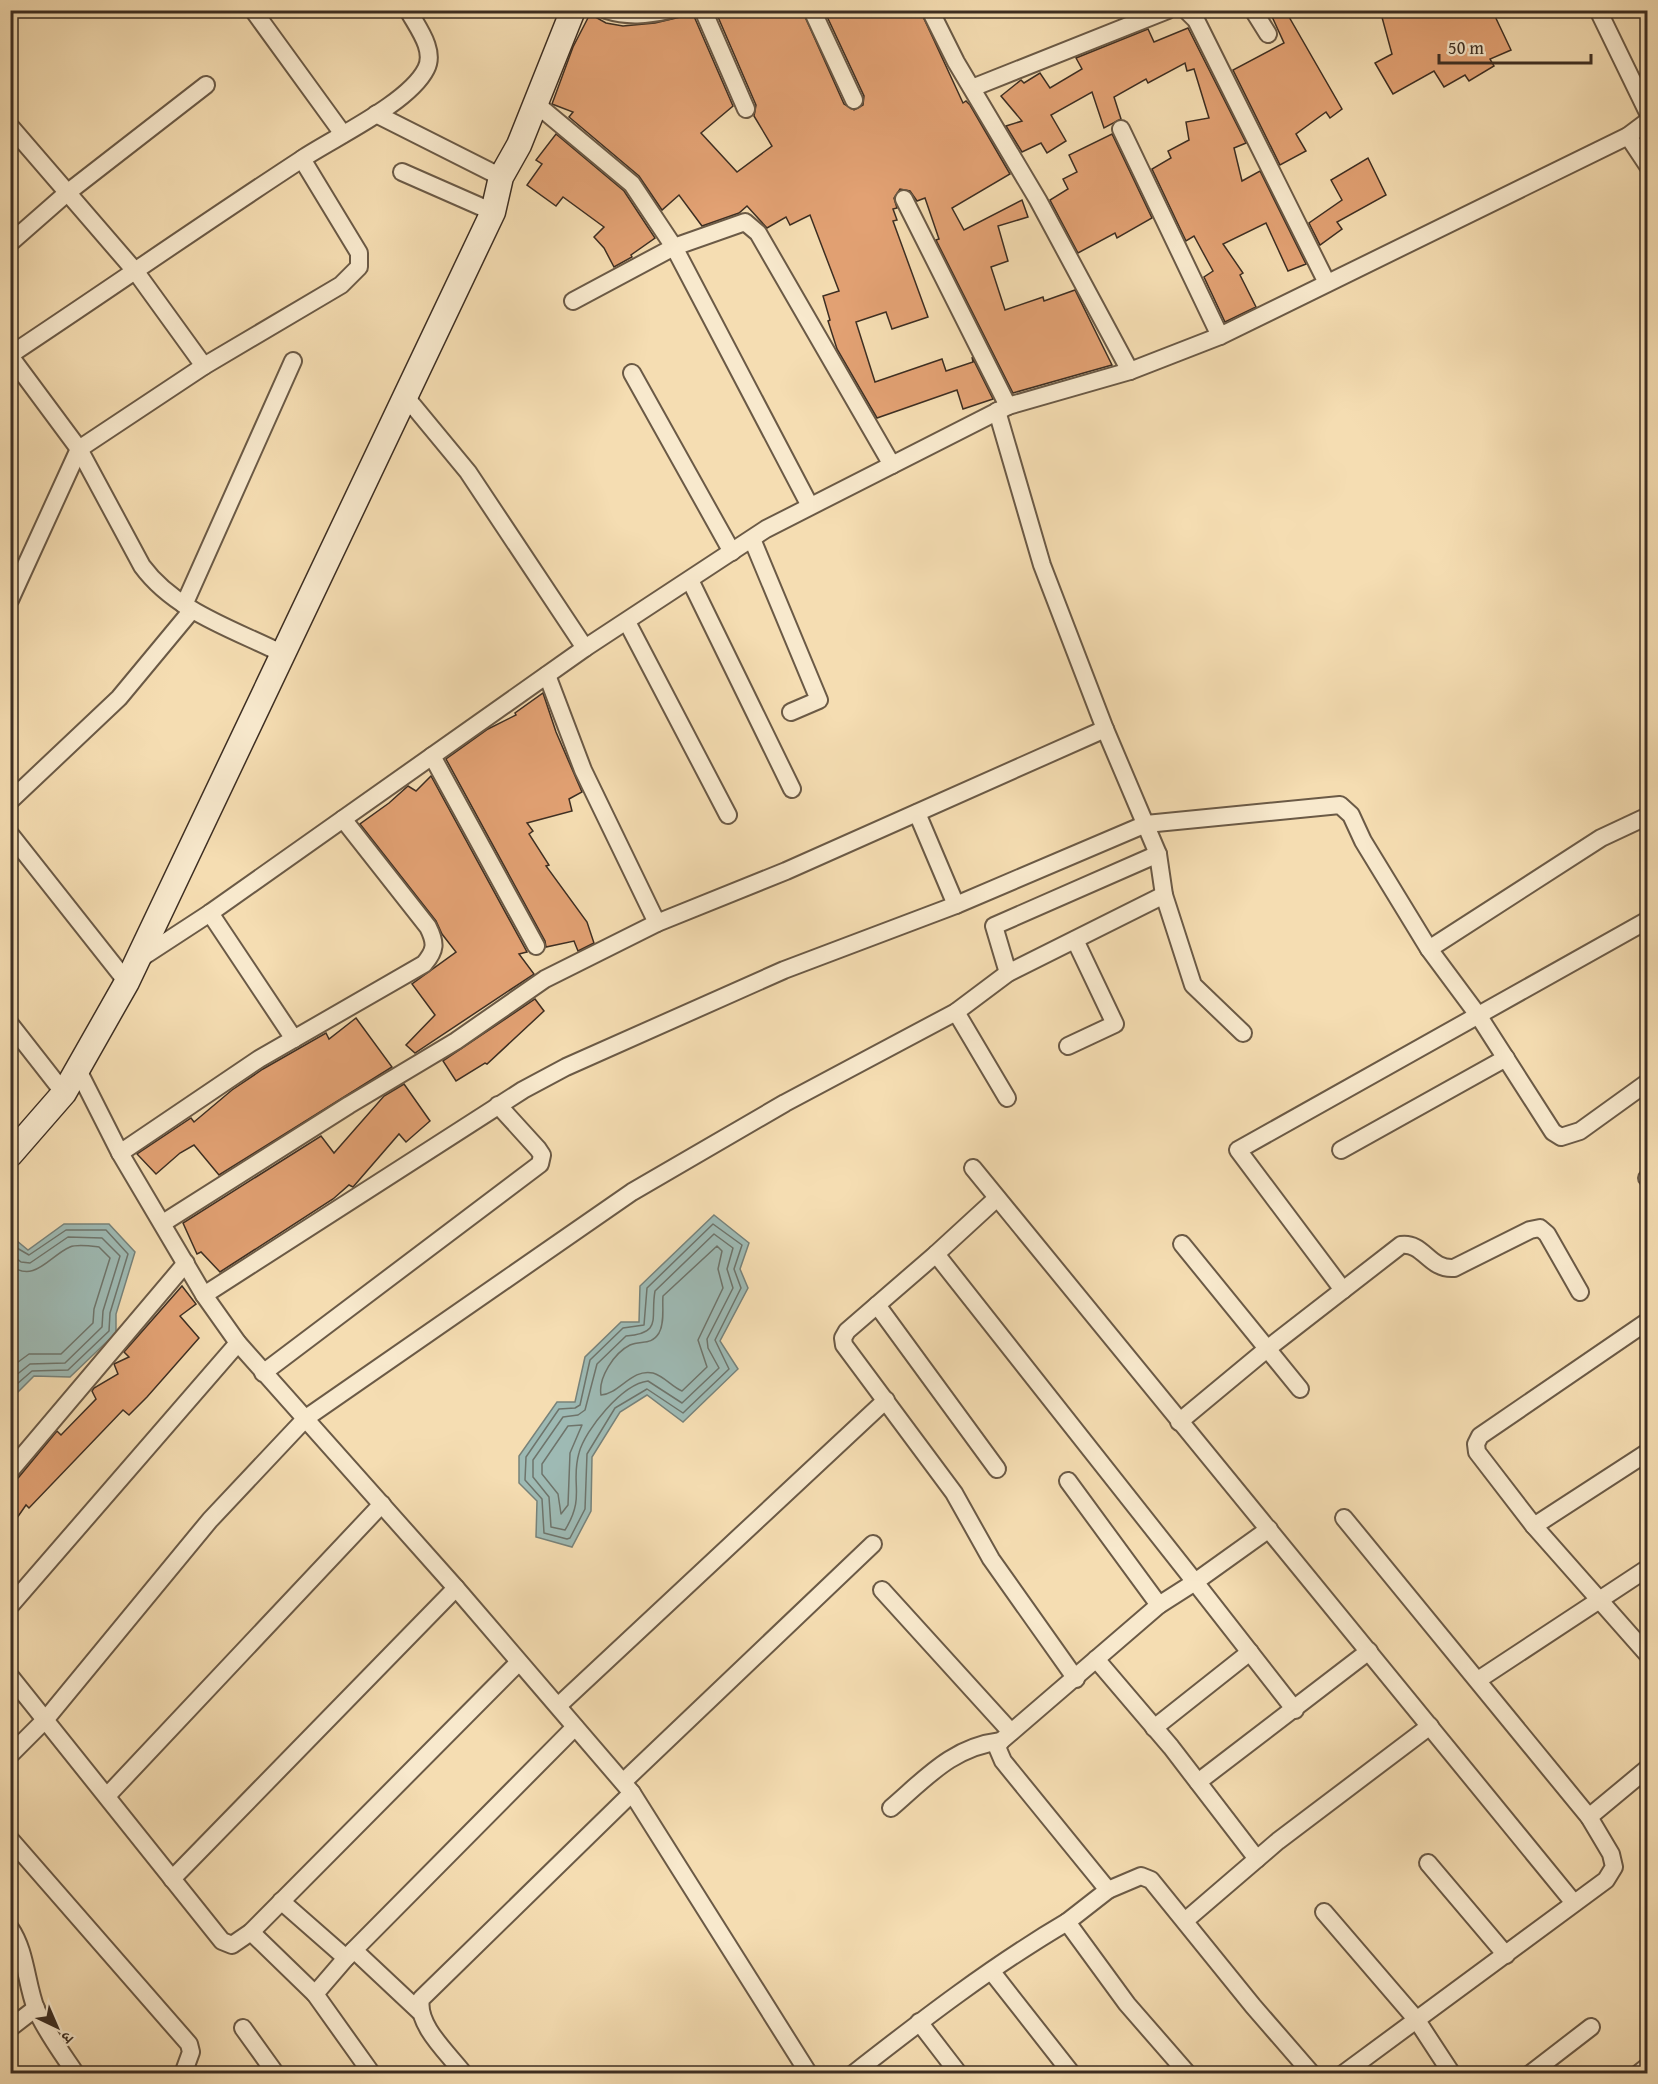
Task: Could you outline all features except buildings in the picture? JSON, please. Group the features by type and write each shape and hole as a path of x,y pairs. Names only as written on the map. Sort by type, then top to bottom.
{"street":[{"path":"253,10 343,134"},
{"path":"281,653 188,608 155,584 142,566 79,449 10,356 302,159 376,114 418,82 428,66 428,47 408,10"},
{"path":"10,1155 64,1093 132,971 281,653 493,212 501,177 519,145 573,10"},
{"path":"606,10 621,15 643,16 669,10"},
{"path":"703,10 746,109"},
{"path":"812,10 854,100"},
{"path":"930,10 972,88 1038,200 1130,370"},
{"path":"972,88 1168,10"},
{"path":"1186,10 1196,20 1327,283"},
{"path":"1253,10 1268,34"},
{"path":"1598,10 1647,113"},
{"path":"10,243 67,193 206,86"},
{"path":"535,104 632,184 674,247 810,506"},
{"path":"376,114 501,177"},
{"path":"132,971 210,913 585,648 752,539 810,506 1002,409 1130,370 1220,336 1628,136 1647,121"},
{"path":"10,126 136,272 204,366"},
{"path":"1121,129 1220,336"},
{"path":"1628,136 1647,166"},
{"path":"10,600 79,449 204,366 341,285 359,267 358,253 302,159"},
{"path":"402,171 493,212"},
{"path":"904,199 1002,409 1042,565 1105,729 1158,854 1164,895 1193,985 1243,1033"},
{"path":"573,301 674,247 745,222 758,233 892,465"},
{"path":"10,801 119,698 188,608 293,361"},
{"path":"632,373 732,552"},
{"path":"405,397 468,472 585,648"},
{"path":"752,539 819,700 791,712"},
{"path":"690,580 792,789"},
{"path":"627,622 728,815"},
{"path":"547,675 583,771 657,923"},
{"path":"164,1223 349,1105 456,1041 545,979 657,923 786,871 1105,729"},
{"path":"432,756 536,946"},
{"path":"204,1295 498,1105 566,1067 784,970 957,904 1146,824 1340,805 1351,815 1363,841 1429,949 1478,1015 1553,1132 1561,1137 1580,1131 1647,1082"},
{"path":"917,813 957,904"},
{"path":"1429,949 1601,838 1647,816"},
{"path":"120,1153 259,1059 424,964 433,954 435,941 428,927 343,819"},
{"path":"10,834 132,971"},
{"path":"1008,973 994,926 1158,854"},
{"path":"10,1755 46,1719 161,1576 306,1418 632,1192 785,1103 956,1011 1008,973 1164,895"},
{"path":"210,913 294,1039"},
{"path":"1343,1290 1238,1150 1647,920"},
{"path":"1068,1046 1115,1024 1075,939"},
{"path":"956,1011 1007,1098"},
{"path":"10,1024 64,1093"},
{"path":"1341,1150 1506,1058"},
{"path":"78,1070 120,1153 164,1223 204,1295 238,1343 456,1588 627,1787 806,2072"},
{"path":"263,1373 540,1164 542,1155 538,1149 498,1105"},
{"path":"973,1168 1574,1903"},
{"path":"997,1197 843,1338 847,1351 954,1493 991,1559 1076,1679"},
{"path":"1179,1422 1267,1349 1401,1245 1411,1244 1433,1263 1444,1269 1454,1268 1530,1230 1540,1228 1547,1234 1580,1292"},
{"path":"1182,1244 1300,1389"},
{"path":"936,1254 1295,1710"},
{"path":"10,1471 186,1263"},
{"path":"877,1305 997,1469"},
{"path":"1647,1321 1480,1436 1476,1444 1477,1452 1534,1526 1647,1655"},
{"path":"10,1606 238,1343"},
{"path":"558,1706 886,1400"},
{"path":"1534,1526 1647,1452"},
{"path":"1068,1481 1159,1605"},
{"path":"106,1796 382,1504"},
{"path":"1344,1518 1588,1817 1611,1854 1614,1867 1606,1880 1346,2073"},
{"path":"1108,1890 1003,1761 997,1747 1159,1605 1269,1529"},
{"path":"419,2011 421,1999 428,1990 627,1787 873,1544"},
{"path":"1478,1680 1647,1568"},
{"path":"172,1879 456,1588"},
{"path":"882,1590 1006,1737"},
{"path":"1198,1782 1295,1710 1369,1651"},
{"path":"1154,1728 1250,1652"},
{"path":"1096,1659 1198,1782 1257,1859"},
{"path":"10,1676 226,1945 239,1943 251,1932 519,1662"},
{"path":"1186,1920 1257,1859 1430,1726"},
{"path":"315,1994 350,1954 575,1727"},
{"path":"891,1808 959,1752 1006,1737"},
{"path":"1588,1817 1647,1768"},
{"path":"10,1839 189,2044 191,2052 183,2073"},
{"path":"1428,1863 1506,1955"},
{"path":"853,2073 919,2022 1067,1922 1108,1890 1141,1876 1151,1880 1186,1920 1253,2006 1312,2073"},
{"path":"281,1900 419,2011 464,2073"},
{"path":"1324,1912 1416,2019 1452,2073"},
{"path":"1067,1922 1127,2004 1188,2073"},
{"path":"10,1928 18,1945 36,2008 44,2026 76,2073"},
{"path":"251,1932 315,1994 372,2073"},
{"path":"992,1972 1072,2073"},
{"path":"10,2028 36,2008"},
{"path":"919,2022 959,2073"},
{"path":"1530,2073 1591,2027"},
{"path":"243,2028 276,2073"},
{"path":"1638,2073 1647,2066"}],"water":[{"path":"714,1215 749,1243 740,1269 748,1288 720,1341 738,1369 683,1422 647,1395 620,1412 592,1457 591,1511 572,1547 536,1537 537,1501 519,1483 519,1456 557,1402 575,1402 585,1357 621,1322 639,1322 640,1286"},
{"path":"64,1224 109,1224 135,1252 116,1314 116,1333 70,1377 34,1376 11,1399 11,1236 28,1250"}]}
